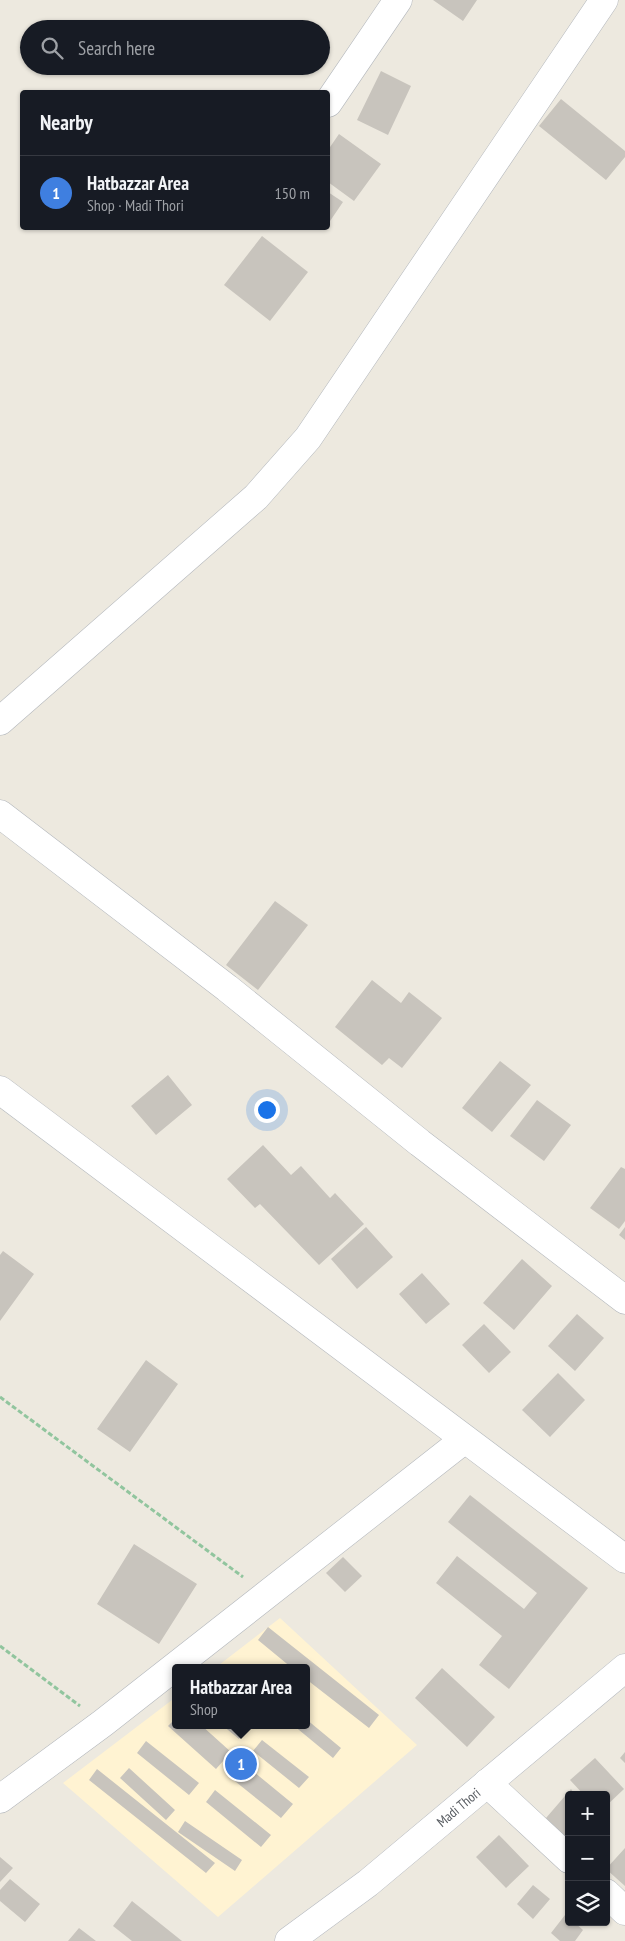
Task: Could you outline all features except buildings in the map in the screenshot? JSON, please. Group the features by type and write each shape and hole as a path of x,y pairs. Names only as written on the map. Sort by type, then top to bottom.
{"street":[{"path":"330,100 398,0"},
{"path":"0,721 256,497 308,438 604,0"},
{"path":"0,814 227,988 420,1143 625,1300"},
{"path":"0,1090 625,1559"},
{"path":"178,1664 466,1438"},
{"path":"0,1799 103,1723 172,1668"},
{"name":"Madi Thori","path":"289,1941 368,1883 625,1668"},
{"path":"487,1783 565,1855"},
{"path":"610,1898 625,1911"}],"path":[{"path":"0,1398 266,1594"},
{"path":"0,1646 103,1723"}],"shaded area":[{"path":"280,1618 417,1745 218,1917 63,1783 172,1700 172,1729 310,1729 310,1664 220,1664"}],"place":[{"name":"Hatbazzar Area","path":"241,1764"}]}
